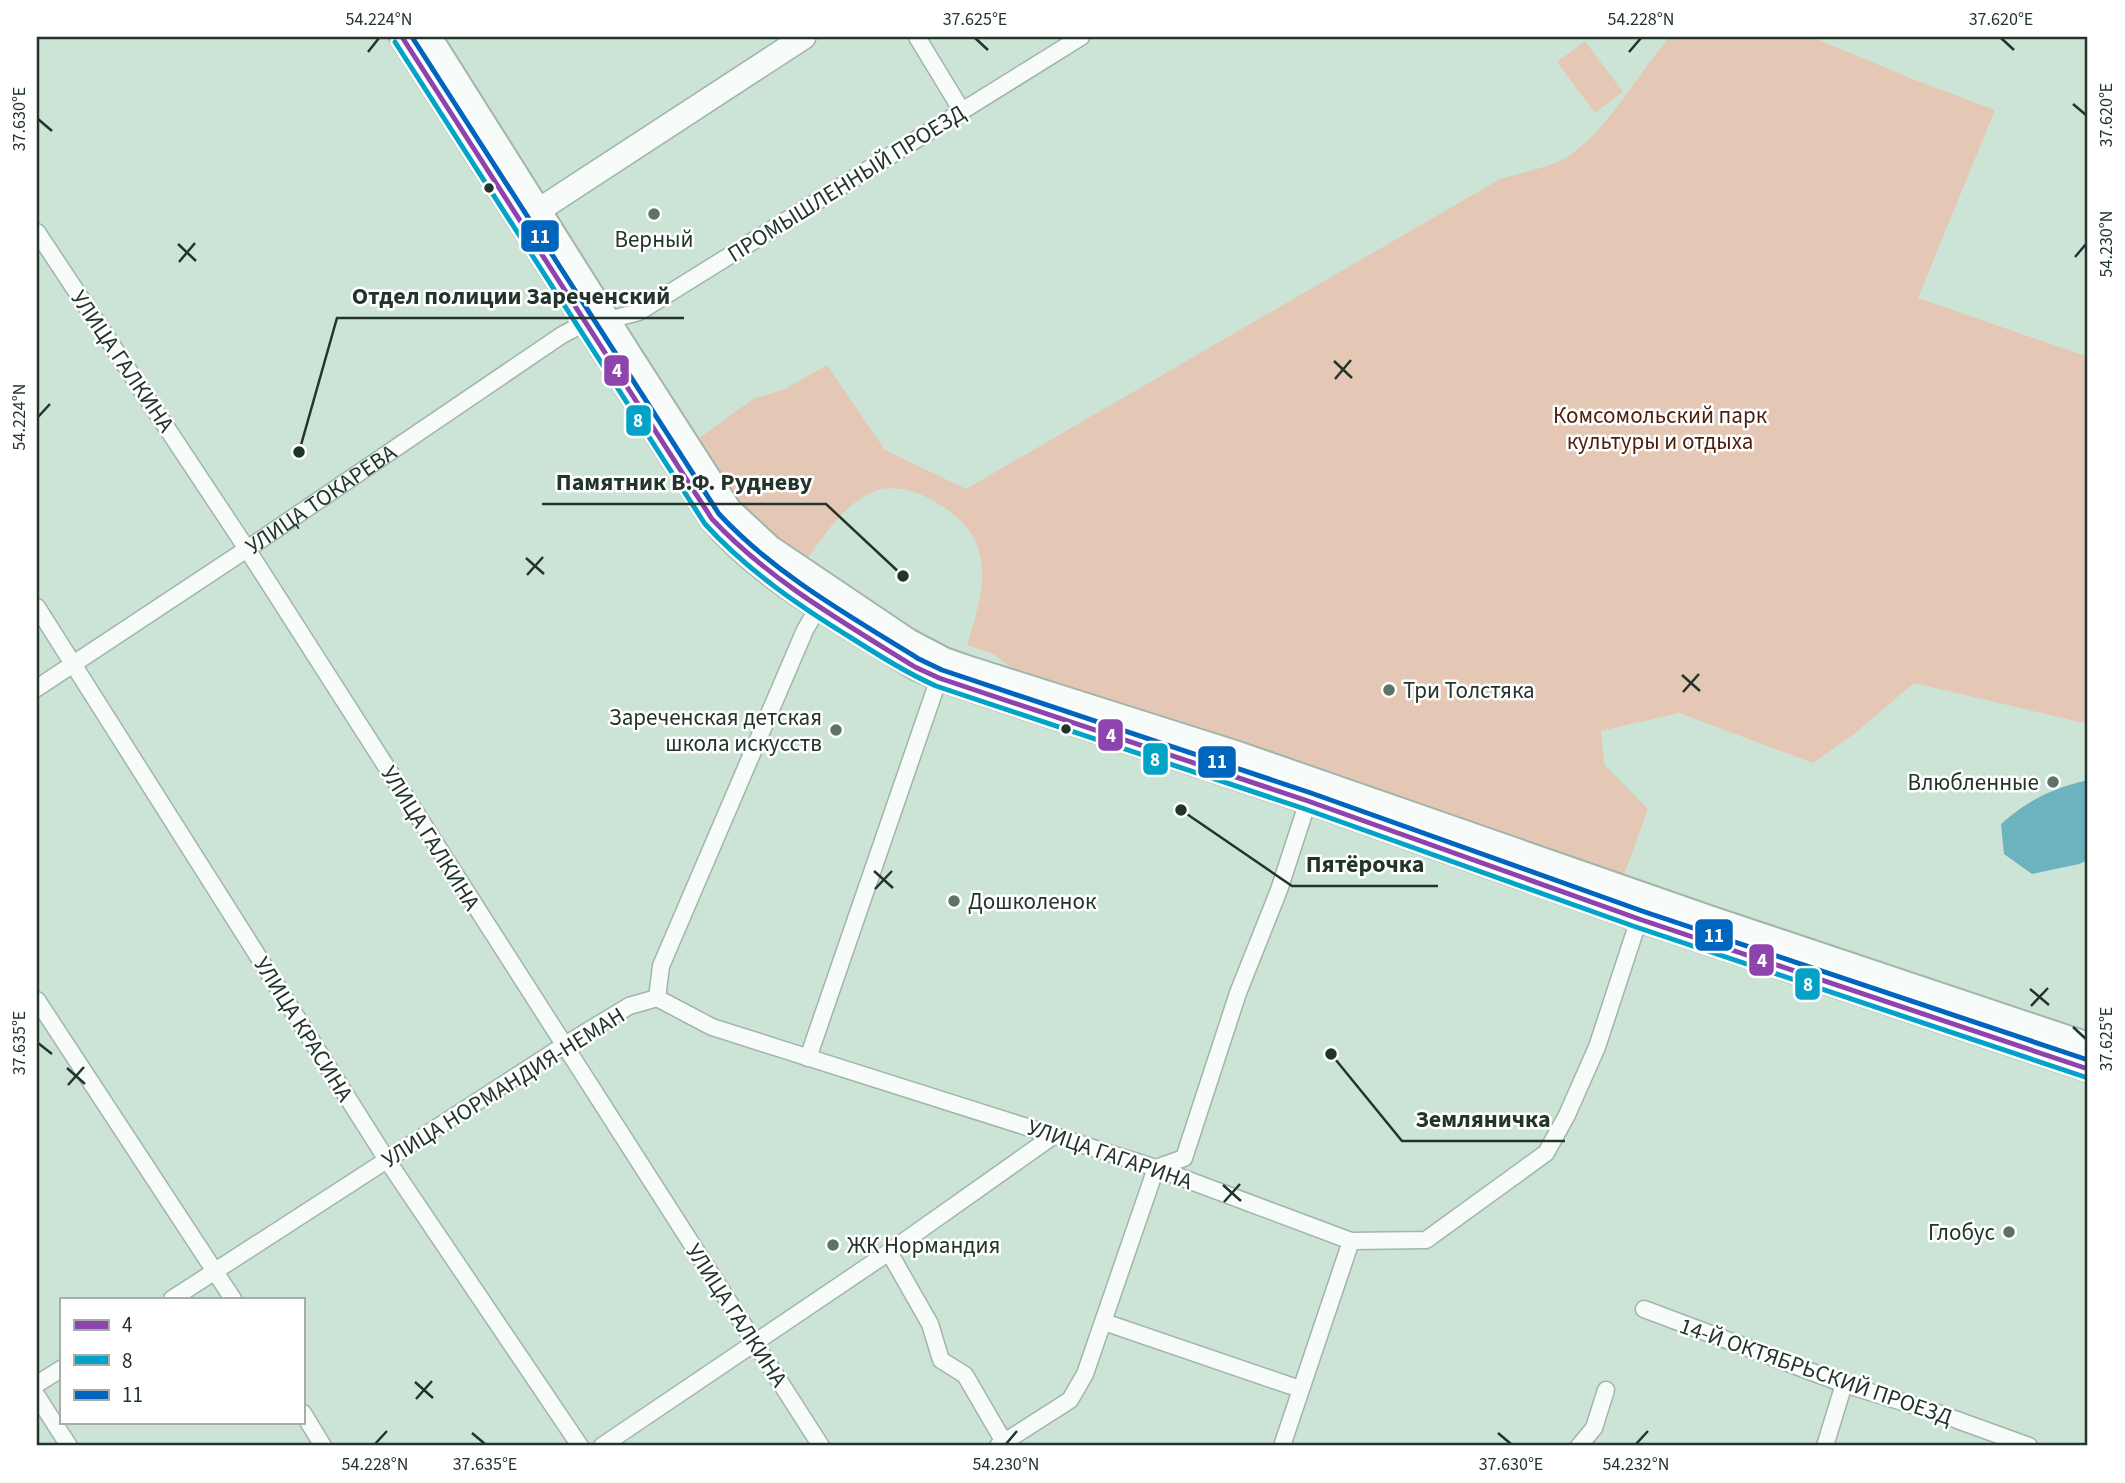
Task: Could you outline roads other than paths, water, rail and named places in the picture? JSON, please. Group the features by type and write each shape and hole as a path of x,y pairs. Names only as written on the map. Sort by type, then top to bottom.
{"main road":[{"path":"402,37 530,216"},
{"path":"429,37 530,216 712,519 761,567 915,667 941,669 1040,693 1238,754 1709,918 2088,1045"},
{"path":"596,322 744,526 781,556 908,640 941,669 1639,919 2088,1069"}],"street":[{"path":"530,216 804,37"},
{"path":"917,37 962,111"},
{"name":"ПРОМЫШЛЕННЫЙ ПРОЕЗД","path":"596,322 639,312 1081,37"},
{"name":"УЛИЦА ГАЛКИНА","path":"37,232 247,549 821,1446"},
{"name":"УЛИЦА ТОКАРЕВА","path":"37,688 562,335 596,322"},
{"path":"657,998 661,966 805,630 819,606"},
{"name":"УЛИЦА КРАСИНА","path":"37,607 387,1160 580,1446"},
{"path":"808,1058 941,669"},
{"path":"890,1252 929,1324 942,1360 965,1375 1001,1444 1070,1400 1085,1374 1156,1168 1184,1158 1238,993 1279,890 1308,801"},
{"name":"УЛИЦА ГАГАРИНА","path":"657,998 712,1027 1156,1168 1351,1241 1426,1240 1546,1153 1567,1115 1597,1047 1639,919"},
{"name":"УЛИЦА НОРМАНДИЯ-НЕМАН","path":"174,1298 563,1046 629,1006 657,998"},
{"path":"37,1000 232,1298"},
{"path":"602,1446 890,1252 1053,1136"},
{"path":"1282,1446 1351,1241"},
{"name":"14-Й ОКТЯБРЬСКИЙ ПРОЕЗД","path":"1644,1309 1844,1384 1935,1412 2029,1446"},
{"path":"1104,1322 1300,1389"},
{"path":"37,1384 60,1370"},
{"path":"1825,1446 1844,1384"},
{"path":"1579,1446 1594,1428 1606,1390"},
{"path":"37,1396 69,1446"},
{"path":"304,1415 323,1446"}],"water":[{"path":"2088,780 2088,860 2032,874 2004,854 2001,824 2042,796"}],"place":[{"name":"Верный","path":"654,214"},
{"name":"Отдел полиции Зареченский","path":"299,452"},
{"name":"Памятник В.Ф. Рудневу","path":"903,576"},
{"name":"Три Толстяка","path":"1389,690"},
{"name":"Зареченская детская школа искусств","path":"836,730"},
{"name":"Влюбленные","path":"2053,782"},
{"name":"Пятёрочка","path":"1181,810"},
{"name":"Дошколенок","path":"954,901"},
{"name":"Земляничка","path":"1331,1054"},
{"name":"Глобус","path":"2009,1232"},
{"name":"ЖК Нормандия","path":"833,1245"}],"park label":[{"name":"Комсомольский парк культуры и отдыха","path":"1660,428"}]}
